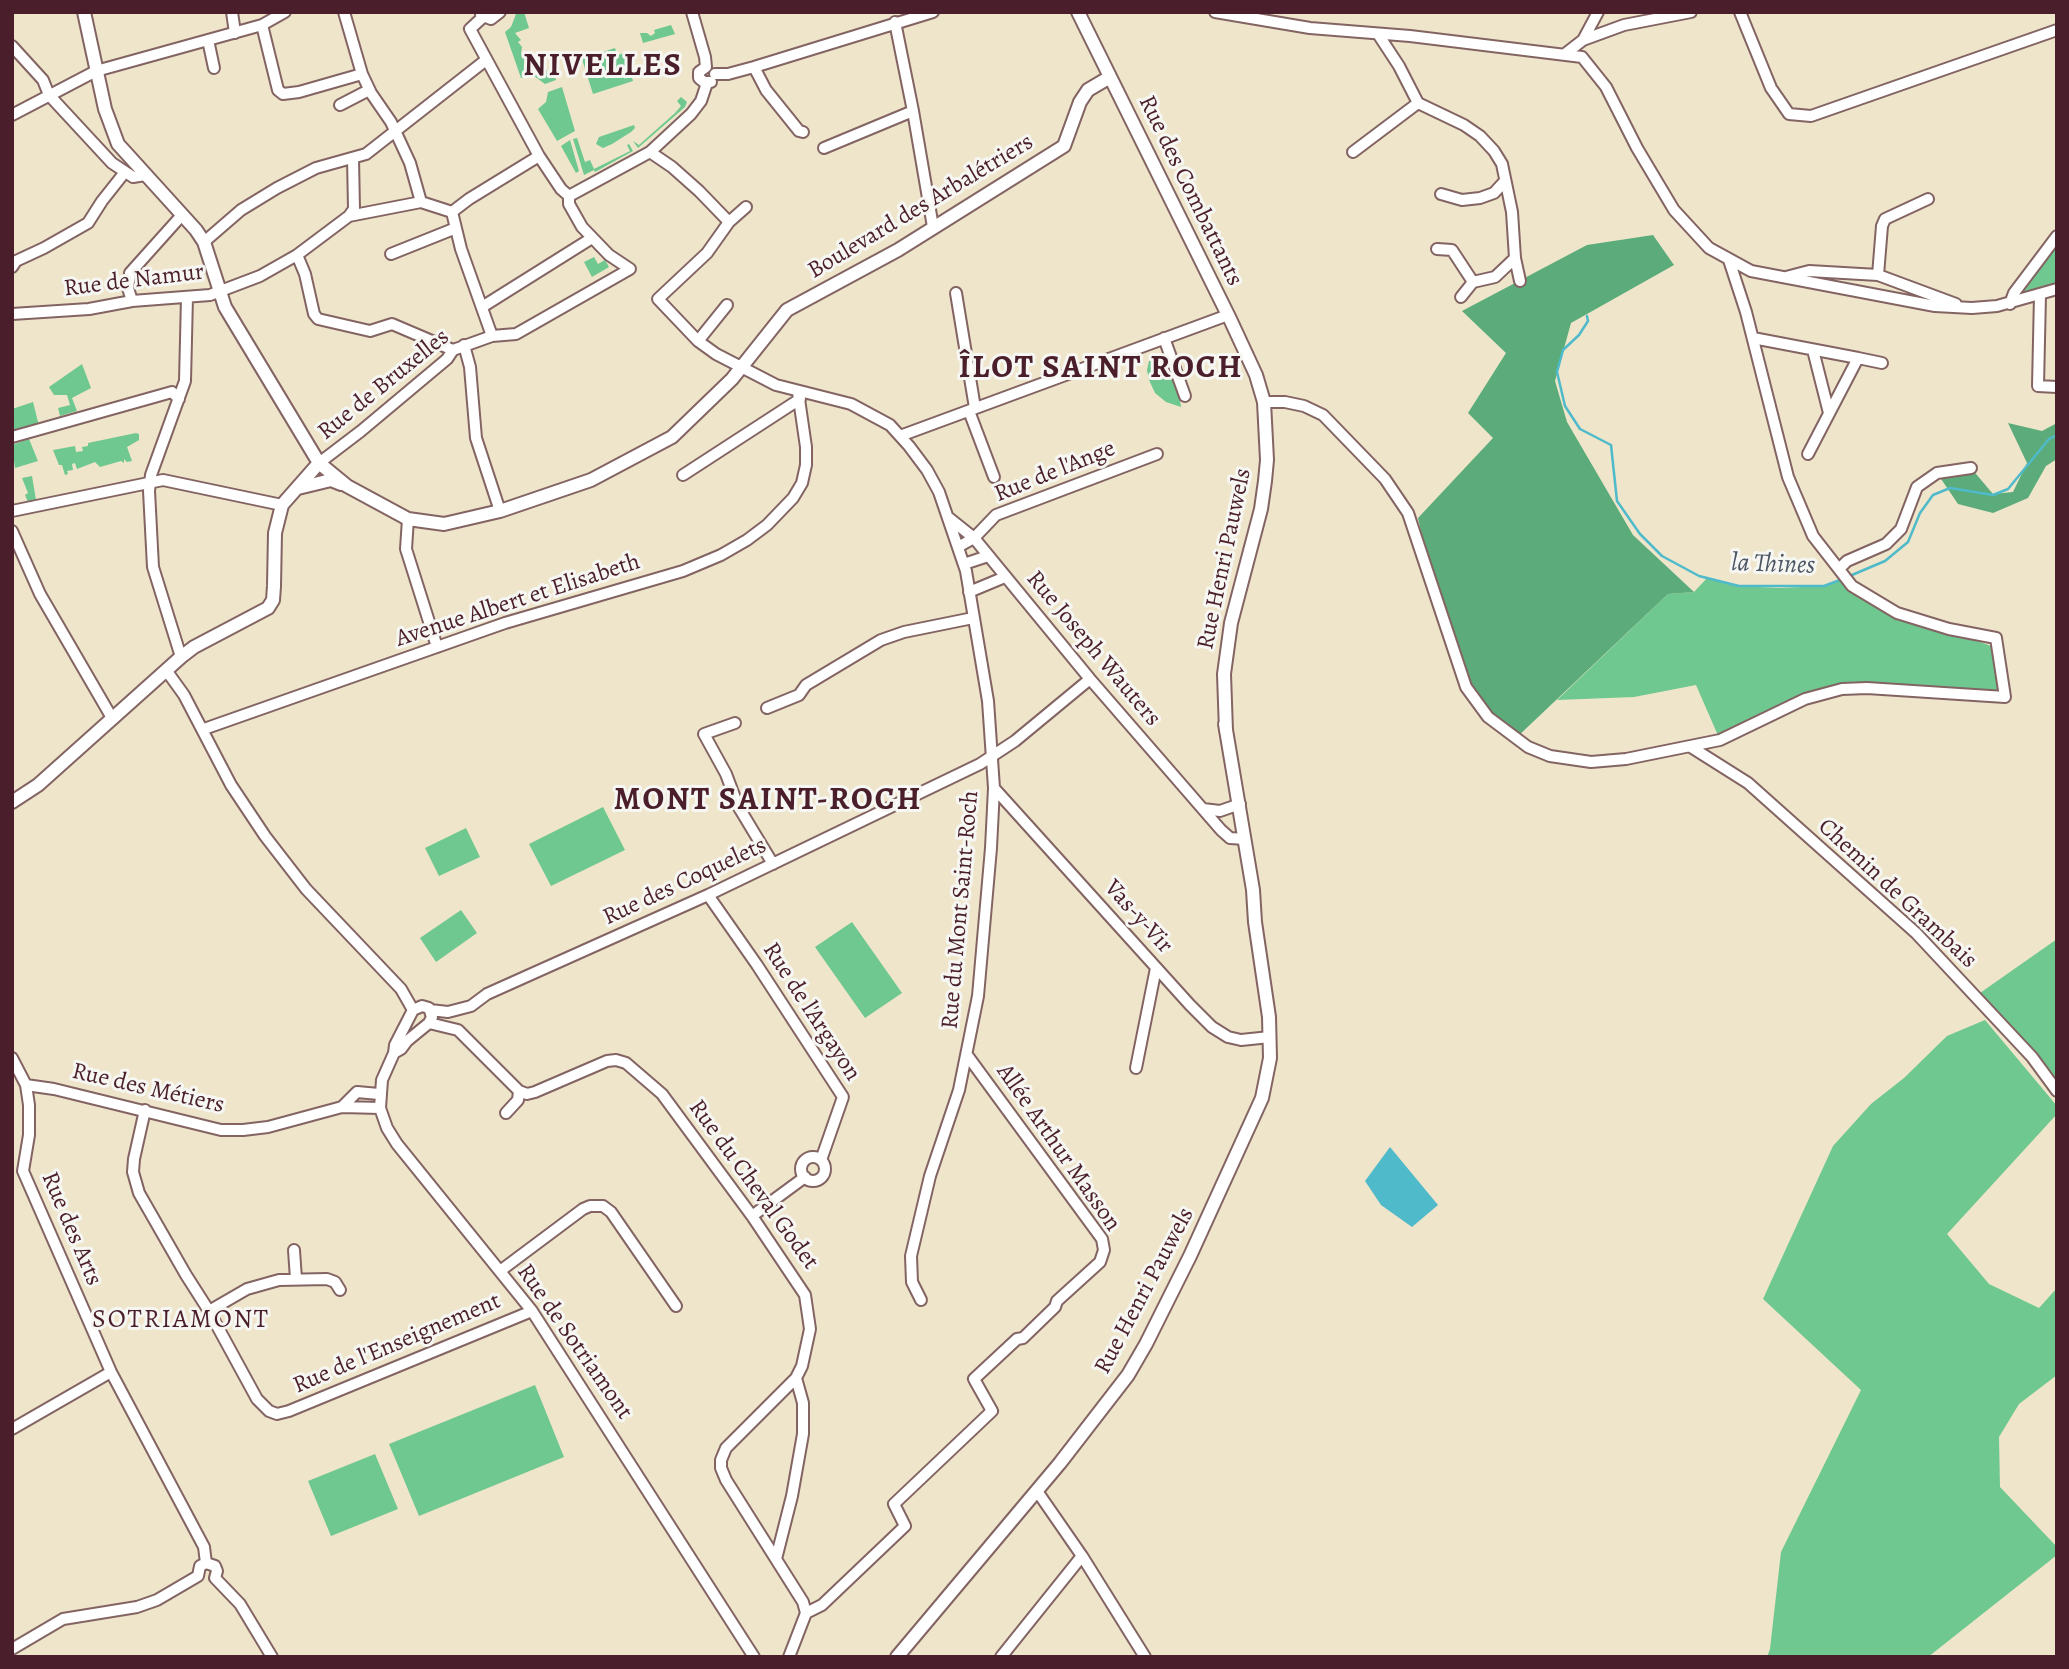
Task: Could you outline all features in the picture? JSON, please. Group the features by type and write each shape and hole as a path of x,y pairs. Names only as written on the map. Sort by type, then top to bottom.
{"main road":[{"path":"83,12 111,128 118,144 204,242 219,292 234,323 319,463 347,486"},
{"name":"Rue des Combattants","path":"1078,12 1228,315 1263,396"},
{"name":"Boulevard des Arbalétriers","path":"408,519 444,524 500,511 591,480 672,437 732,379 787,310 898,250 1064,146 1080,102 1088,90 1110,76"},
{"name":"Rue Henri Pauwels","path":"897,1657 1037,1491 1128,1375 1151,1335 1257,1111 1266,1082 1270,1037 1253,890 1242,839 1226,724 1224,674 1231,623 1261,509 1265,481 1267,460 1263,396"},
{"path":"12,802 38,785 194,647 268,608 274,586 275,533 282,505 319,463"},
{"path":"295,489 331,480 408,519"}],"street":[{"path":"232,12 235,33"},
{"path":"12,116 96,71 262,25 285,12"},
{"path":"344,12 362,74 396,132 410,163 421,202"},
{"path":"482,307 592,238 569,204 569,196 561,189 539,156 470,29 481,15 494,18 500,12"},
{"path":"692,12 705,67"},
{"path":"715,74 754,67 933,12"},
{"path":"1215,12 1310,28 1410,36 1582,57 1606,88 1636,148 1674,210 1709,248 1728,261 1751,271 1906,302 1965,308 2010,304 2057,289"},
{"path":"1583,40 1598,12"},
{"path":"1623,12 1624,25"},
{"path":"1565,54 1583,40 1624,25 1690,12"},
{"path":"1740,12 1771,88 1789,114 1811,116 2057,30"},
{"path":"895,22 933,227"},
{"path":"262,25 278,90 283,94 362,74"},
{"path":"1378,34 1399,66 1418,103 1464,125 1480,136 1502,164 1512,212 1515,258 1520,281"},
{"path":"208,40 214,68"},
{"path":"12,46 43,80 49,95 111,163 133,177 145,176"},
{"path":"204,242 241,210 265,195 316,168 366,154 486,60"},
{"path":"754,67 766,90 799,131 803,132"},
{"path":"707,83 701,81 701,69 711,68 715,74"},
{"path":"569,196 650,152 691,114 701,100 707,83 714,79 715,74"},
{"path":"340,105 369,90"},
{"path":"1353,152 1418,103"},
{"path":"824,148 913,111"},
{"path":"650,152 690,183 729,222 746,207"},
{"path":"452,212 539,156"},
{"path":"349,216 354,209 353,158"},
{"path":"14,264 88,223 125,172"},
{"path":"1441,194 1462,200 1480,198 1494,193 1505,181"},
{"path":"1878,275 1882,226 1885,219 1928,199"},
{"path":"349,216 421,202 452,212"},
{"path":"452,212 492,336"},
{"path":"132,301 128,288 130,273 182,215"},
{"name":"Rue de Namur","path":"12,314 89,309 132,301 219,292 260,276 296,255 349,216"},
{"name":"Rue du Mont Saint-Roch","path":"729,222 707,253 658,299 698,341 768,382 799,396 851,404 890,425 927,470 939,492 964,564 970,592 988,701 994,788 991,848 978,996 967,1055 959,1090 920,1208 911,1256 912,1282 921,1300"},
{"path":"391,254 456,228"},
{"path":"2010,304 2014,293 2057,236"},
{"name":"Rue de Bruxelles","path":"319,463 447,359 453,350 492,336 516,334 630,269 592,238"},
{"path":"1437,249 1452,250 1473,282"},
{"path":"296,255 305,274 314,314 318,319 370,331 392,324 453,350"},
{"path":"1461,297 1473,282 1495,277 1515,258"},
{"path":"1263,396 1304,406 1323,415 1385,479 1408,513 1461,679 1488,717 1528,747 1550,756 1591,762 1626,759 1691,747 1720,740 1805,699 1842,689 1867,688 2005,697 1996,638 1949,629 1897,613 1852,586 1813,536 1788,477 1753,338 1728,261"},
{"path":"1783,278 1809,271 1878,275 1965,308"},
{"path":"956,293 972,409 994,477"},
{"path":"2040,295 2038,386 2057,387"},
{"path":"181,657 153,567 150,482 185,381 187,296"},
{"path":"698,341 727,305"},
{"path":"900,436 1228,315"},
{"path":"1164,338 1185,396"},
{"path":"1753,338 1882,363"},
{"path":"464,345 470,366 476,438 500,511"},
{"path":"1813,350 1829,413"},
{"path":"1808,454 1858,358"},
{"path":"12,437 172,393 179,399"},
{"path":"683,475 799,396"},
{"name":"Avenue Albert et Elisabeth","path":"204,729 541,612 682,571 721,555 747,540 781,512 802,483 807,465 799,396"},
{"name":"Rue de l'Ange","path":"958,547 974,538 996,515 1157,454"},
{"path":"1839,569 1847,561 1886,544 1900,529 1917,488 1937,473 1971,468"},
{"path":"12,511 163,480 282,505"},
{"name":"Rue Joseph Wauters","path":"947,514 974,538 1090,679 1203,809 1230,838 1242,839"},
{"path":"408,519 406,549 438,647"},
{"path":"13,535 40,594 112,718"},
{"path":"964,564 988,556"},
{"path":"970,592 1005,577"},
{"path":"767,708 799,695 806,685 881,640 904,632 973,618"},
{"path":"166,670 204,729 249,812 306,889 394,982 417,1026 457,1030 519,1091 518,1100 506,1113"},
{"name":"Rue des Coquelets","path":"430,1010 448,1012 471,1006 498,989 708,895 991,759 1090,679"},
{"path":"735,723 704,734 726,774 738,806 773,864"},
{"name":"Chemin de Grambais","path":"1691,747 1748,783 1916,933 2032,1057 2057,1091"},
{"name":"Vas-y-Vir","path":"994,788 1212,1027 1227,1037 1241,1040 1270,1037"},
{"path":"1203,809 1220,811 1237,805"},
{"name":"Rue de l'Argayon","path":"708,895 843,1097 821,1160 814,1157 806,1160 802,1168 806,1177 752,1216"},
{"path":"1136,1068 1156,968"},
{"path":"412,1013 422,1006 430,1010 432,1017 427,1025"},
{"path":"448,1012 457,1018 457,1030"},
{"name":"Rue de Sotriamont","path":"412,1013 395,1045 382,1080 380,1108 387,1128 532,1311 754,1657"},
{"name":"Rue de Sotriamont","path":"394,1053 427,1025"},
{"name":"Allée Arthur Masson","path":"806,1613 822,1605 905,1526 894,1504 992,1411 974,1380 1017,1339 1023,1338 1100,1262 1104,1250 1098,1234 967,1055"},
{"name":"Rue des Arts","path":"12,1058 26,1085 29,1105 29,1135 23,1171 111,1372 204,1547 206,1563"},
{"name":"Rue du Cheval Godet","path":"519,1091 535,1093 607,1060 626,1063 662,1094 752,1216 805,1295 810,1329 806,1353 796,1378 732,1443 721,1460 721,1468 803,1602 806,1613"},
{"name":"Rue des Métiers","path":"26,1085 54,1088 203,1126 243,1130 287,1123 342,1107"},
{"path":"342,1107 357,1093 379,1094"},
{"path":"342,1107 380,1108"},
{"name":"Rue de l'Enseignement","path":"145,1110 134,1159 135,1181 257,1399 269,1411 276,1414 289,1412 532,1311"},
{"path":"500,1271 583,1209 603,1206 611,1212 676,1306"},
{"path":"294,1250 296,1279"},
{"path":"209,1311 261,1284 296,1279 327,1279 335,1282 340,1290"},
{"path":"12,1429 111,1372"},
{"path":"776,1559 792,1496 803,1434 803,1403 796,1378"},
{"path":"1037,1491 1146,1657"},
{"path":"1001,1657 1082,1556"},
{"path":"12,1648 63,1619 137,1607 157,1600 198,1576 200,1566 206,1563 215,1566 215,1578 207,1582 198,1576"},
{"path":"215,1578 240,1604 272,1657"},
{"path":"789,1657 806,1613"}],"green space":[{"path":"519,12 524,12 529,28 515,33 521,40 518,42 522,47 521,54 526,57 528,63 543,58 548,75 554,73 556,80 545,84 534,76 521,78 505,32"},
{"path":"671,25 675,34 643,43 640,33 651,36 655,33 654,30"},
{"path":"615,48 617,55 625,53 633,81 593,94 582,59"},
{"path":"562,87 575,131 557,141 538,109 546,102 548,92"},
{"path":"681,97 687,102 685,107 638,148 633,141 639,145 675,113 681,106 677,101"},
{"path":"634,125 635,128 631,132 612,144 603,148 596,144 599,137"},
{"path":"577,138 585,162 590,160 594,169 630,151 627,145 629,144 633,151 595,172 594,170 584,175 573,139"},
{"path":"570,140 579,171 576,173 561,146"},
{"path":"2057,231 2057,289 2010,304"},
{"path":"1653,235 1674,265 1571,323 1555,381 1567,422 1633,535 1694,592 1668,594 1516,738 1476,703 1439,610 1418,518 1493,438 1468,413 1506,353 1462,311 1587,245"},
{"path":"594,257 598,264 605,260 609,267 592,277 584,262"},
{"path":"1164,356 1181,407 1166,402 1155,393 1149,380 1149,361"},
{"path":"82,364 91,388 72,398 77,411 60,416 58,408 70,405 67,395 54,395 49,387"},
{"path":"33,402 39,426 12,434 12,409"},
{"path":"2008,423 2042,431 2057,423 2057,459 2046,466 2028,498 1993,513 1958,504 1937,473 1971,468 1993,494 2013,492 2027,463"},
{"path":"139,434 139,440 127,447 132,461 127,462 124,459 124,463 121,461 100,467 95,462 77,469 75,463 72,464 73,470 67,471 68,474 65,475 53,450 75,446 76,452 83,451 82,447 88,446 88,443"},
{"path":"29,439 38,461 15,468 12,445"},
{"path":"32,476 36,500 28,502 25,495 28,493 22,478"},
{"path":"1707,578 1739,586 1779,588 1824,586 1840,580 1897,613 1997,648 2005,697 1842,689 1720,740 1696,685 1634,697 1557,700 1668,594 1694,592"},
{"path":"603,807 625,850 551,886 529,844"},
{"path":"466,828 480,857 439,876 425,848"},
{"path":"461,910 477,933 436,962 420,938"},
{"path":"852,922 902,993 865,1018 815,947"},
{"path":"2057,939 2057,1081 1980,993"},
{"path":"1985,1020 2057,1106 2057,1114 1947,1234 1989,1284 2039,1308 2057,1288 2057,1375 2019,1404 1999,1437 2000,1487 2057,1547 2057,1555 1928,1657 1767,1657 1781,1552 1861,1390 1763,1299 1833,1146 1871,1104 1904,1078 1947,1036"},
{"path":"535,1385 564,1457 419,1516 389,1444"},
{"path":"375,1454 398,1509 331,1536 308,1481"}],"water":[{"path":"1390,1147 1438,1205 1412,1227 1381,1205 1365,1181"}],"waterway":[{"name":"la Thines","path":"1587,316 1588,321 1579,335 1563,350 1557,372 1565,406 1580,429 1611,445 1617,501 1640,534 1662,556 1699,576 1739,586 1824,586 1840,580"},
{"name":"la Thines","path":"1852,575 1885,561 1908,542 1920,513 1933,495 1950,488 1993,495 2008,489 2049,439 2057,435"}],"district":[{"name":"NIVELLES","path":"603,67"},
{"name":"ÎLOT SAINT ROCH","path":"1101,369"},
{"name":"MONT SAINT-ROCH","path":"768,801"},
{"name":"SOTRIAMONT","path":"181,1321"}]}
